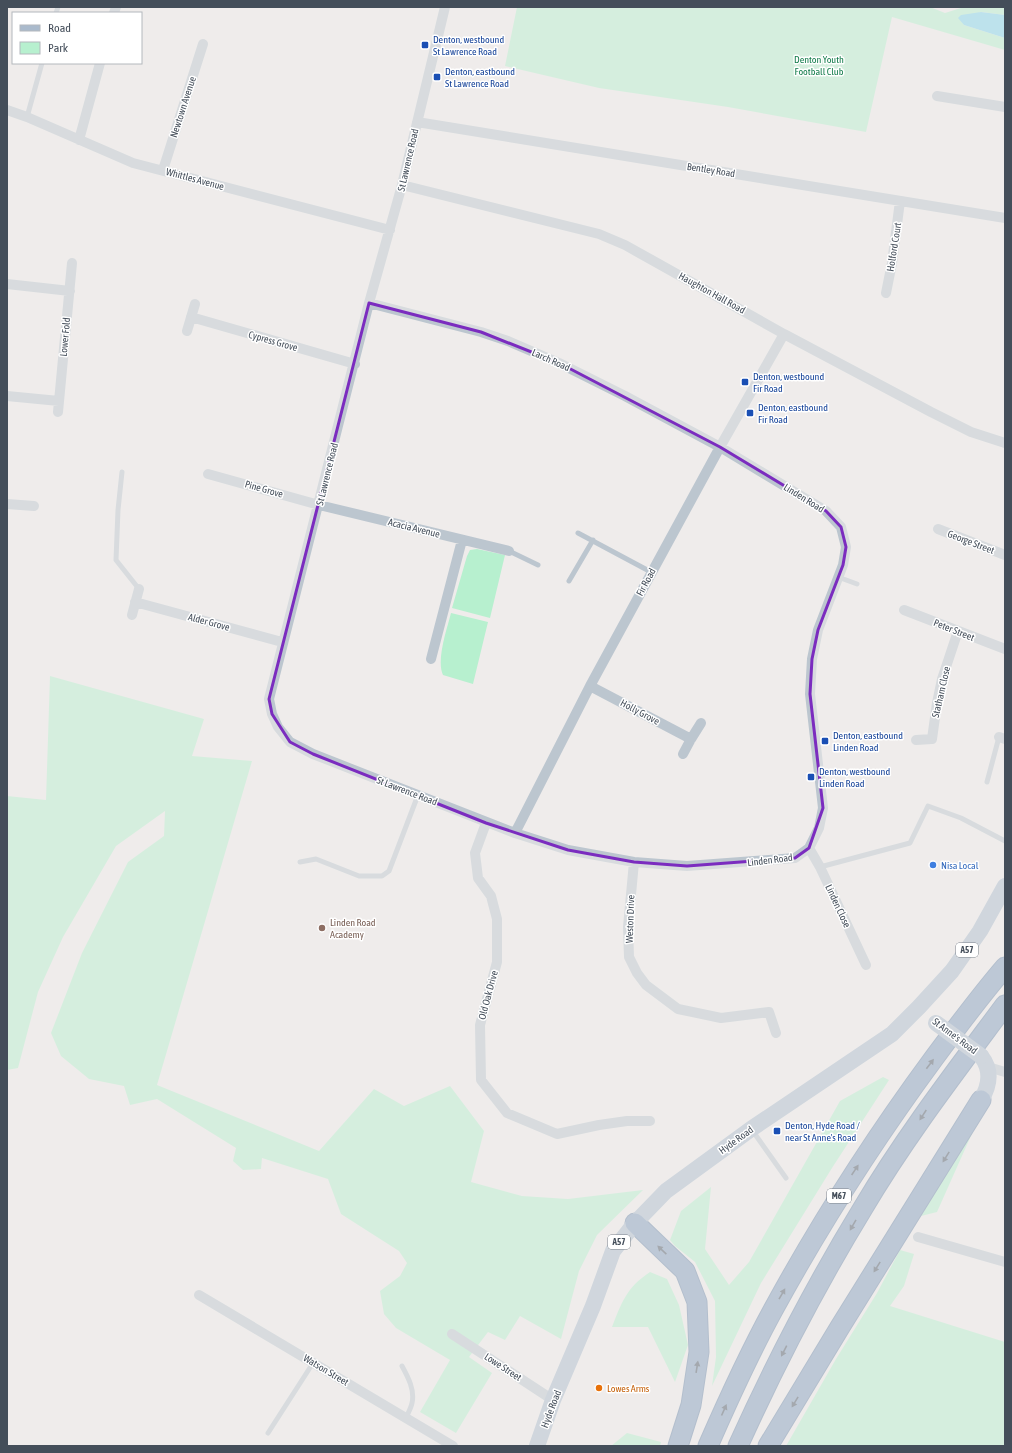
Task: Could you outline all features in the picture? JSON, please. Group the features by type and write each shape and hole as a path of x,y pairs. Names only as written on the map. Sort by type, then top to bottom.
{"highway":[{"name":"M67","path":"708,1446 730,1395 772,1310 840,1193 902,1101 983,993 1005,967"},
{"name":"M67","path":"738,1446 755,1408 808,1302 863,1207 928,1108 1005,1005"},
{"path":"768,1446 981,1100"},
{"path":"635,1224 685,1270 697,1302 699,1352 691,1405 678,1446"}],"main road":[{"name":"Hyde Road","path":"537,1446 554,1400 593,1306 613,1250 666,1191 751,1129 892,1034 920,1007 952,971 980,932 1005,886"},
{"name":"St Anne's Road","path":"920,1007 936,1023 984,1061"},
{"path":"981,1100 988,1083 989,1075 984,1061"}],"street":[{"name":"St Lawrence Road","path":"445,7 402,185 369,303 355,364 282,642 269,699 272,714 278,727 290,742 313,754 476,818"},
{"name":"Newtown Avenue","path":"162,170 203,44"},
{"path":"79,140 100,64"},
{"path":"937,96 1005,107"},
{"name":"Whittles Avenue","path":"7,110 27,117 133,163 390,230"},
{"name":"Bentley Road","path":"417,122 1005,218"},
{"name":"Haughton Hall Road","path":"402,185 599,234 625,245 784,334 931,412 971,432 1005,444"},
{"name":"Holford Court","path":"886,293 892,263 900,201"},
{"name":"Lower Fold","path":"58,412 72,263"},
{"path":"7,284 70,290"},
{"name":"Larch Road","path":"369,303 481,332 508,341 559,363 608,387 720,447"},
{"path":"187,331 195,304"},
{"name":"Cypress Grove","path":"191,317 355,364"},
{"name":"Fir Road","path":"515,833 590,686 651,572 784,334"},
{"path":"7,396 59,401"},
{"name":"Linden Road","path":"476,818 486,823 568,850 634,862 687,866 756,862 795,858 809,848 819,828 823,808 810,694 812,659 818,630 843,565 846,547 841,527 826,511 720,447"},
{"name":"Pine Grove","path":"208,474 319,505"},
{"path":"7,504 34,506"},
{"name":"Acacia Avenue","path":"319,505 509,551"},
{"name":"George Street","path":"938,530 1005,556"},
{"path":"430,659 462,540"},
{"path":"132,615 139,589"},
{"name":"Alder Grove","path":"135,602 282,642"},
{"name":"Peter Street","path":"904,610 1005,650"},
{"name":"Statham Close","path":"916,740 932,740 942,679 958,631"},
{"name":"Holly Grove","path":"590,686 691,739"},
{"path":"683,754 700,723"},
{"name":"Old Oak Drive","path":"486,823 475,853 478,878 491,896 497,919 497,962 480,1025 481,1080 507,1113 557,1134 627,1121 650,1121"},
{"name":"Linden Close","path":"809,848 820,867 866,965"},
{"name":"Weston Drive","path":"634,862 628,927 629,957 637,973 646,985 678,1009 721,1018 768,1012 776,1033"},
{"name":"St Anne's Road","path":"984,1061 1005,1072"},
{"path":"918,1237 1005,1262"},
{"name":"Watson Street","path":"199,1295 453,1446"},
{"name":"Lowe Street","path":"452,1334 554,1400"}],"lane":[{"path":"27,117 42,64"},
{"path":"122,472 118,510 116,560 139,589"},
{"path":"578,532 651,572"},
{"path":"569,581 593,540"},
{"path":"509,551 538,565"},
{"path":"838,577 857,584"},
{"path":"987,782 1002,738"},
{"path":"300,862 316,859 359,876 382,876 389,871 418,795"},
{"path":"820,867 910,843 928,806 961,818 1005,841"},
{"path":"751,1129 786,1178"},
{"path":"268,1433 313,1363"},
{"path":"402,1366 409,1380 412,1394 412,1403 406,1418"}],"highlighted area":[{"path":"369,303 481,332 559,363 720,447 826,511 841,527 846,547 843,565 818,630 812,659 810,694 823,808 809,848 795,858 687,866 634,862 568,850 486,823 313,754 290,742 272,714 269,699"}],"green space":[{"name":"Denton Youth Football Club","path":"517,7 930,7 945,13 964,7 1005,7 1005,15 981,12 961,20 964,25 1005,38 1005,50 892,17 866,132 728,107 599,88 505,66"},
{"path":"477,549 505,555 490,618 452,608 467,556 470,550"},
{"path":"451,613 488,622 473,684 443,675 441,669 441,653"},
{"path":"50,676 204,719 192,756 252,761 157,1085 319,1151 374,1089 404,1106 450,1086 484,1131 471,1182 522,1196 568,1199 643,1190 597,1235 579,1271 561,1339 520,1316 505,1340 488,1332 469,1357 492,1373 456,1433 420,1412 450,1360 396,1328 384,1314 380,1291 400,1276 407,1263 399,1251 341,1214 328,1179 262,1158 261,1169 243,1170 233,1161 236,1148 157,1099 130,1105 124,1086 89,1079 61,1056 51,1033 82,953 128,862 164,836 165,811 116,846 63,937 38,992 18,1068 7,1070 7,796 46,800"},
{"path":"883,1077 889,1080 832,1168 761,1283 712,1386 716,1357 715,1301 695,1262 675,1246 670,1240 681,1211 711,1187 705,1249 729,1285 749,1262 840,1101"},
{"path":"974,1129 937,1212 921,1216"},
{"path":"900,1250 914,1254 904,1286 890,1306 1005,1342 1005,1446 786,1446 836,1359 877,1293"},
{"path":"650,1272 667,1279 679,1305 688,1345 675,1382 648,1327 612,1327 622,1303 630,1290"},
{"path":"627,1433 661,1442 660,1446 611,1446"}],"water":[{"path":"981,12 1005,15 1005,38 964,25 958,18 961,15"}],"place":[{"name":"Denton, westbound St Lawrence Road","path":"425,45"},
{"name":"Denton, eastbound St Lawrence Road","path":"437,77"},
{"name":"Denton, westbound Fir Road","path":"745,382"},
{"name":"Denton, eastbound Fir Road","path":"750,413"},
{"name":"Denton, eastbound Linden Road","path":"825,741"},
{"name":"Denton, westbound Linden Road","path":"811,777"},
{"name":"Nisa Local","path":"933,865"},
{"name":"Linden Road Academy","path":"322,928"},
{"name":"Denton, Hyde Road / near St Anne's Road","path":"777,1131"},
{"name":"Lowes Arms","path":"599,1388"}]}
